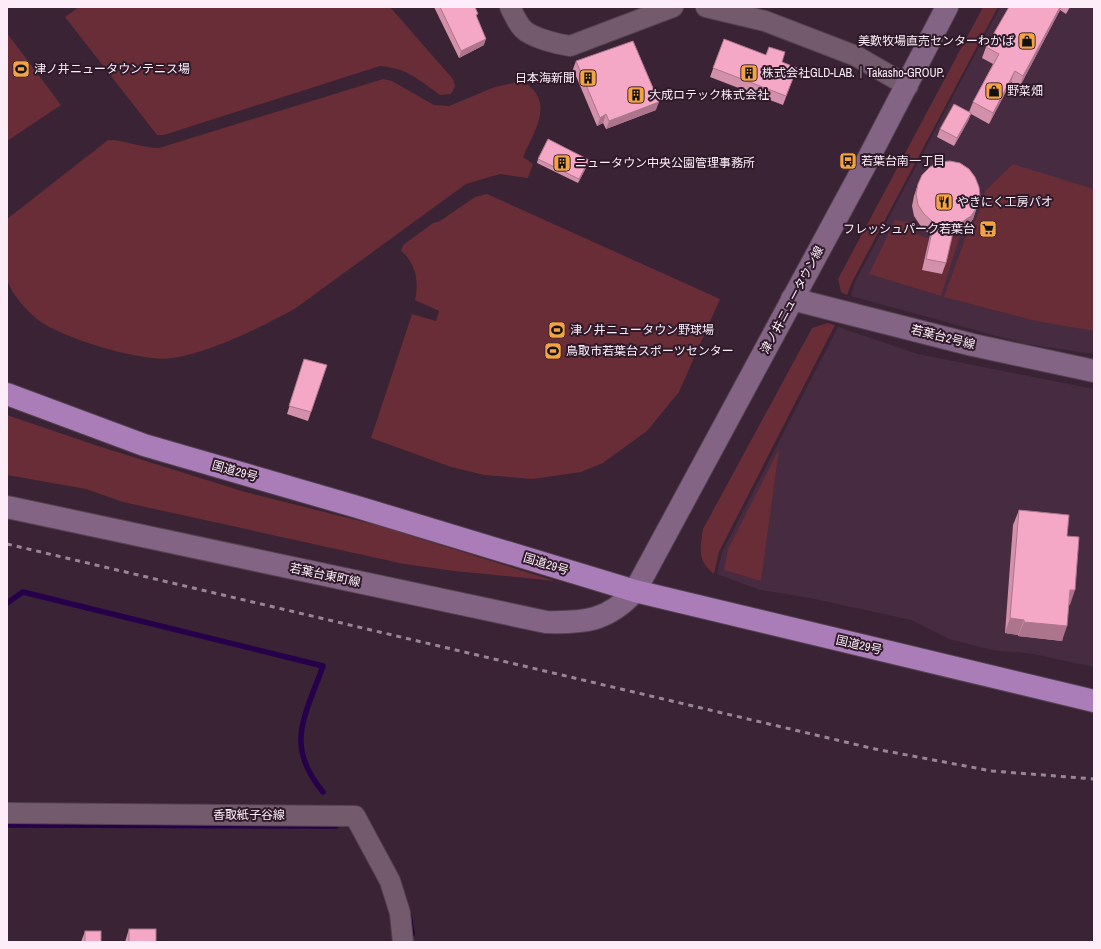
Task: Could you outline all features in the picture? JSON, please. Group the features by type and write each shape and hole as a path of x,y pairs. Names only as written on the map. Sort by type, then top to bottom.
{"highway":[{"name":"国道29号","path":"7,394 144,445 354,506 635,591 1094,701"}],"street":[{"path":"510,7 518,23 524,30 556,44 570,46 673,7"},
{"path":"706,7 772,23 856,56 908,86"},
{"name":"津ノ井ニュータウン線","path":"635,591 908,86 947,7"},
{"name":"若葉台2号線","path":"792,299 973,345 1094,371"},
{"name":"若葉台東町線","path":"7,506 546,622 576,622 601,617 622,605 635,591"},
{"name":"香取紙子谷線","path":"7,813 355,816 390,881 400,913 403,942"}],"shaded area":[{"path":"79,7 390,7 453,79 455,86 451,94 440,95 405,72 398,69 380,66 164,135 157,135 65,17"},
{"path":"983,7 998,7 852,282 847,295 841,292 838,279"},
{"name":"フレッシュパーク若葉台","path":"1000,7 1094,7 1094,354 1026,344 851,296 855,282"},
{"name":"津ノ井ニュータウンテニス場","path":"7,33 61,105 7,141"},
{"path":"383,79 392,81 434,105 449,106 495,87 522,81 532,89 538,97 540,106 540,116 537,126 523,157 533,164 528,178 500,174 466,184 296,308 268,323 220,345 188,355 160,359 143,357 105,348 68,336 41,322 26,309 13,292 6,276 7,219 108,140 159,148"},
{"path":"1013,164 1094,189 1094,331 1036,321 944,297 965,239 979,213 985,191"},
{"name":"津ノ井ニュータウン野球場","path":"487,194 720,299 679,392 647,431 603,463 581,472 533,479 484,475 451,467 371,438 412,314 436,321 439,311 415,300 417,286 415,273 410,261 401,251 403,245 433,223 440,221 475,197"},
{"path":"895,220 908,222 917,234 931,239 946,239 960,236 941,296 869,274"},
{"path":"827,323 835,325 719,552 714,574 702,559 701,542 703,529 812,328"},
{"path":"838,327 918,354 1094,389 1094,667 1033,654 992,650 949,639 911,620 810,598 760,590 717,574 722,552"},
{"path":"7,415 98,446 245,492 380,526 555,581 454,571 404,564 123,502 86,489 7,475"},
{"path":"779,449 761,581 724,570 728,549"}],"building":[{"path":"440,7 475,7 478,14 476,15 486,39 461,51"},
{"path":"1009,7 1060,7 1023,76 1015,71 993,113 973,102 999,54 986,47"},
{"name":"株式会社GLD-LAB.｜Takasho-GROUP.","path":"724,39 766,55 769,47 785,52 782,62 797,68 786,96 713,68"},
{"path":"633,41 659,102 609,121 606,114 600,118 576,61"},
{"path":"954,104 971,113 957,138 940,129"},
{"name":"ニュータウン中央公園管理事務所","path":"548,139 589,160 579,179 538,159"},
{"name":"やきにく工房パオ","path":"950,161 960,163 969,169 975,177 979,187 980,197 977,207 971,216 962,222 955,224 946,263 926,259 934,223 924,214 918,205 916,194 922,175 930,167 939,162"},
{"path":"304,359 327,365 311,412 289,406"},
{"path":"1019,510 1069,515 1067,536 1079,537 1075,590 1070,590 1067,626 1024,622 1024,620 1010,618"},
{"path":"129,929 156,929 156,942 129,942"},
{"path":"85,931 101,931 101,942 85,942"}],"waterway":[{"path":"7,603 23,592 323,666 305,716 301,745 304,760 311,775 323,792"},
{"path":"7,825 336,826"},
{"path":"409,915 412,934"}],"railway":[{"path":"7,544 875,749 992,771 1094,779"}],"place":[{"name":"美歎牧場直売センターわかば","path":"1027,41"},
{"name":"津ノ井ニュータウンテニス場","path":"21,69"},
{"name":"株式会社GLD-LAB.｜Takasho-GROUP.","path":"749,73"},
{"name":"日本海新聞","path":"588,78"},
{"name":"野菜畑","path":"994,91"},
{"name":"大成ロテック株式会社","path":"636,95"},
{"name":"若葉台南一丁目","path":"848,161"},
{"name":"ニュータウン中央公園管理事務所","path":"562,163"},
{"name":"やきにく工房パオ","path":"944,202"},
{"name":"フレッシュパーク若葉台","path":"988,229"},
{"name":"津ノ井ニュータウン野球場","path":"557,330"},
{"name":"鳥取市若葉台スポーツセンター","path":"553,351"}]}
